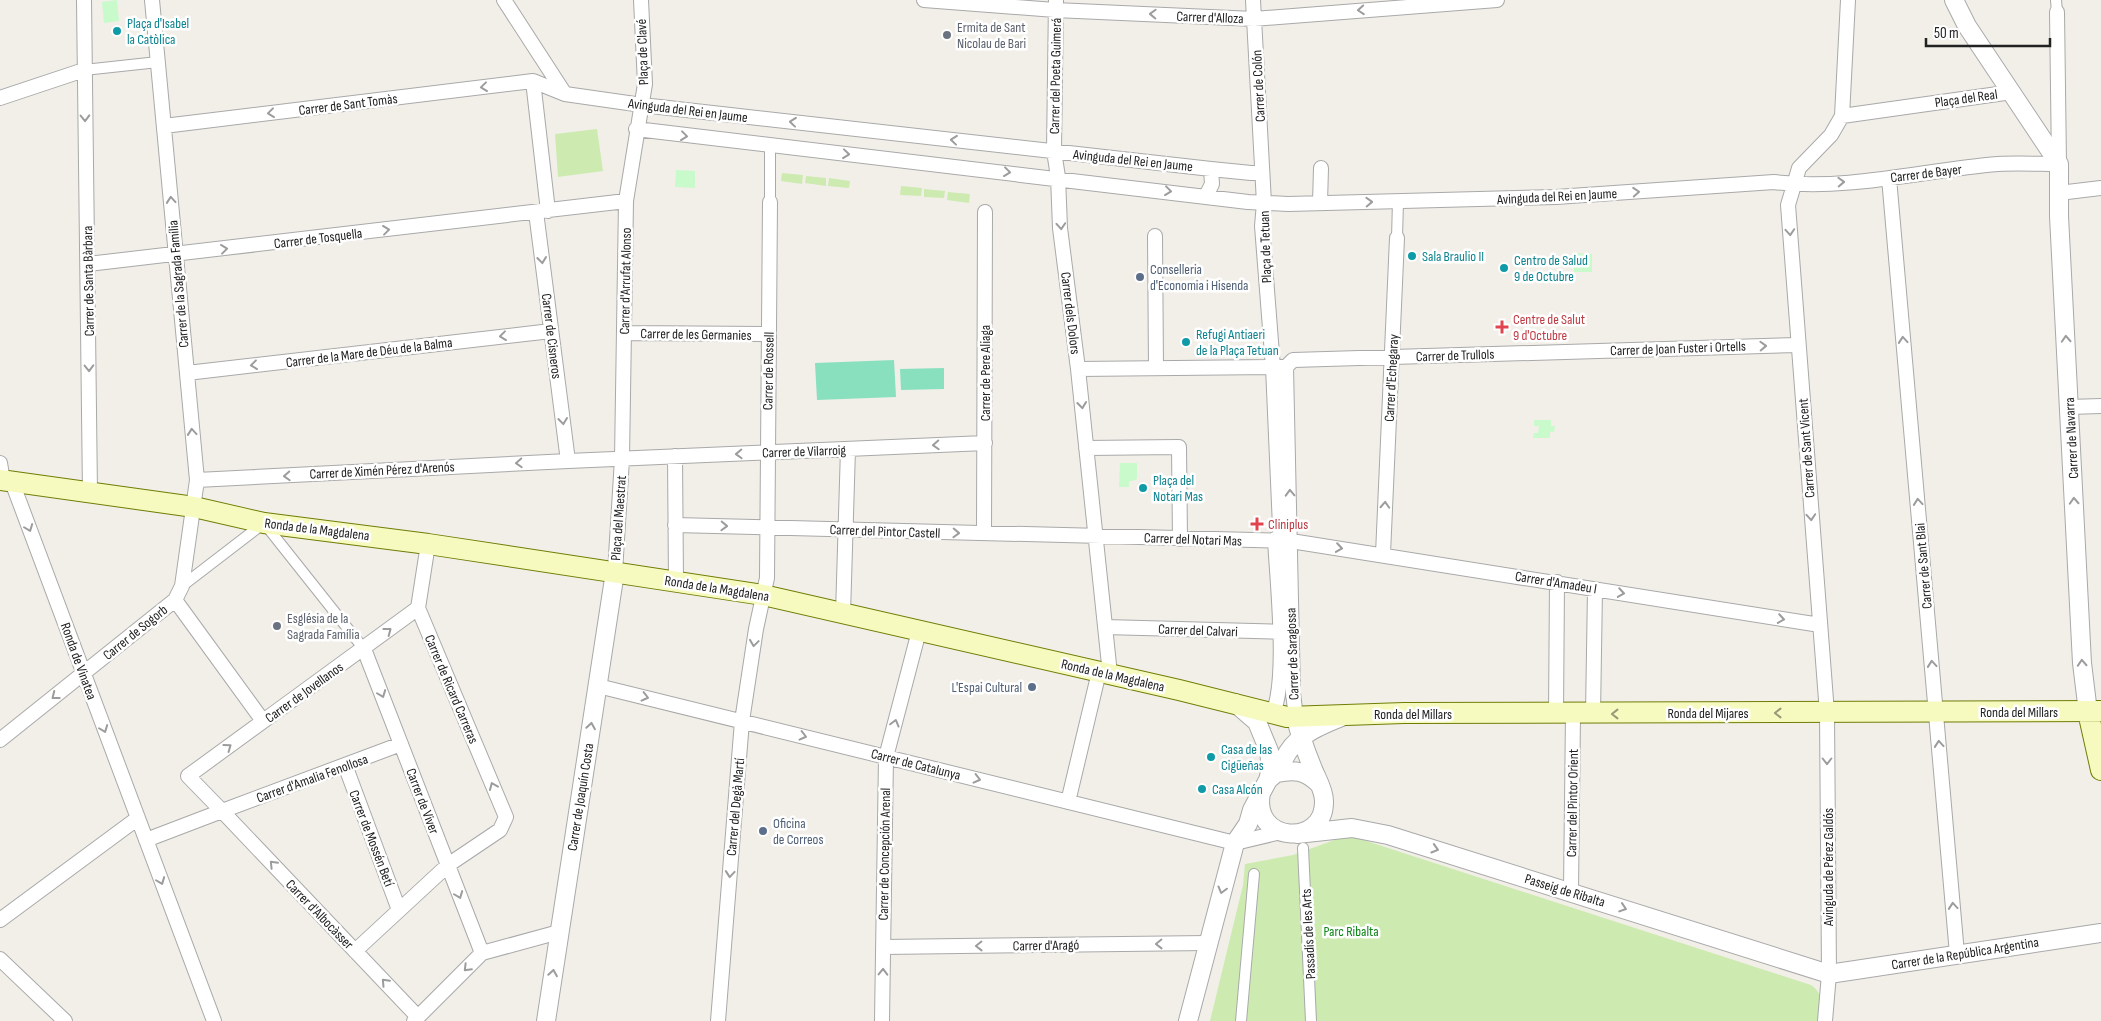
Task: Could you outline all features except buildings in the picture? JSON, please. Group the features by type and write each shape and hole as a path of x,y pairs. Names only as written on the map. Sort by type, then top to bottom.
{"main road":[{"name":"Ronda de la Magdalena","path":"4,476 90,493 194,507 264,523 428,544 763,595 1296,718"},
{"name":"Ronda del Millars","path":"1936,712 2094,711"},
{"path":"2094,711 2101,770"},
{"name":"Ronda del Mijares","path":"1479,714 1936,712"},
{"name":"Ronda del Millars","path":"1296,718 1347,714 1479,714"}],"street":[{"path":"84,0 84,70"},
{"path":"0,98 84,70 158,62 152,0"},
{"path":"504,0 565,94"},
{"name":"Plaça de Clavé","path":"641,0 644,84 642,105"},
{"name":"Carrer d'Alloza","path":"924,0 1056,5 1254,19 1497,0"},
{"name":"Carrer de Colón","path":"1253,0 1264,202"},
{"path":"1842,116 1848,0"},
{"name":"Plaça del Real","path":"1842,116 2012,92 1967,26 1954,0"},
{"name":"Carrer del Poeta Guimerá","path":"1054,151 1056,5"},
{"name":"Carrer de Navarra","path":"2057,6 2059,193 2069,407 2084,692 2094,711"},
{"name":"Carrer de la Sagrada Família","path":"158,62 197,480 194,507"},
{"name":"Carrer de Santa Bàrbara","path":"84,70 90,493"},
{"path":"533,81 542,211 626,201"},
{"name":"Avinguda del Rei en Jaume","path":"533,81 565,94 642,105 1211,169 1251,173 1262,172"},
{"name":"Carrer de Sant Tomàs","path":"164,126 533,81"},
{"path":"2012,92 2059,164"},
{"name":"Carrer d'Arrufat Alonso","path":"622,459 626,201 636,129 642,105"},
{"name":"Carrer de Sant Vicent","path":"1827,713 1788,205 1799,168 1831,134 1842,116"},
{"name":"Avinguda del Rei en Jaume","path":"636,129 1264,202 1320,203 1556,197 1774,182 1793,184"},
{"name":"Carrer de Rossell","path":"763,595 767,578 770,146"},
{"name":"Avinguda del Rei en Jaume","path":"1054,151 1058,178"},
{"name":"Carrer de Bayer","path":"1793,184 1854,182 1999,164 2059,164"},
{"path":"1320,168 1320,203"},
{"name":"Avinguda del Rei en Jaume","path":"1206,196 1212,184 1211,169"},
{"name":"Carrer dels Dolors","path":"1058,178 1060,228 1086,448"},
{"name":"Carrer de Sant Blai","path":"1889,178 1958,954"},
{"path":"2059,193 2101,188"},
{"name":"Carrer d'Echegaray","path":"1383,554 1398,201"},
{"name":"Plaça de Tetuan","path":"1264,202 1262,226 1280,365"},
{"name":"Carrer de Tosquella","path":"88,264 542,211"},
{"name":"Carrer de Cisneros","path":"542,211 551,331 568,461"},
{"name":"Carrer de Pere Aliaga","path":"984,534 985,212"},
{"path":"1155,236 1156,368"},
{"name":"Carrer de la Mare de Déu de la Balma","path":"187,373 551,331"},
{"name":"Carrer de les Germanies","path":"624,333 768,334"},
{"name":"Carrer de Joan Fuster i Ortells","path":"1557,352 1798,345"},
{"name":"Carrer de Trullols","path":"1280,365 1392,357 1557,352"},
{"path":"1078,369 1280,365"},
{"name":"Carrer de Saragossa","path":"1280,365 1285,632 1296,718"},
{"path":"2069,407 2101,406"},
{"name":"Carrer de Vilarroig","path":"622,459 985,443"},
{"path":"1068,802 1105,673 1105,627 1086,448 1179,447 1180,539"},
{"path":"843,614 848,449"},
{"path":"675,456 676,582"},
{"name":"Plaça del Maestrat","path":"568,461 622,459 615,572"},
{"name":"Carrer de Ximén Pérez d'Arenós","path":"197,480 568,461"},
{"name":"Ronda de Vinatea","path":"4,476 84,674 214,1021"},
{"path":"194,507 182,586 176,600 263,721"},
{"path":"182,586 264,523 364,649"},
{"name":"Carrer del Pintor Castell","path":"675,525 1095,536"},
{"name":"Carrer del Notari Mas","path":"1095,536 1282,541"},
{"name":"Carrer d'Amadeu I","path":"1282,541 1383,554 1820,625"},
{"path":"418,608 428,544"},
{"name":"Carrer de Joaquín Costa","path":"546,1021 615,572"},
{"path":"1557,582 1574,714"},
{"path":"1574,714 1595,589"},
{"name":"Carrer del Degà Martí","path":"718,1021 742,721 763,595"},
{"name":"Carrer de Sogorb","path":"0,740 176,600"},
{"name":"Carrer de Jovellanos","path":"222,811 188,776 418,608"},
{"name":"Carrer de Ricard Carreras","path":"418,608 506,817 500,830 448,864"},
{"name":"Carrer del Calvari","path":"1105,627 1285,632"},
{"name":"Carrer de Concepción Arenal","path":"882,1021 886,757 919,631"},
{"name":"Carrer de Saragossa","path":"1273,713 1277,703 1285,632"},
{"name":"Carrer de Viver","path":"364,649 482,954"},
{"name":"Carrer de Catalunya","path":"598,686 1235,843"},
{"name":"Ronda de la Magdalena","path":"1234,703 1257,722 1263,734 1269,752 1271,769 1269,781"},
{"name":"Avinguda de Pérez Galdós","path":"1825,1021 1829,974 1827,713"},
{"name":"Ronda del Millars","path":"1301,738 1347,714"},
{"name":"Carrer del Pintor Orient","path":"1571,891 1574,714"},
{"path":"1235,843 1294,838 1314,826 1324,810 1324,801 1301,738 1296,718"},
{"path":"1188,1021 1235,843 1248,824 1252,810 1269,781 1289,751 1301,738"},
{"name":"Carrer d'Amalia Fenollosa","path":"222,811 401,744"},
{"name":"Carrer de Mossén Betí","path":"345,765 399,910"},
{"path":"1294,838 1272,827 1265,820 1260,800 1269,781 1298,770 1313,778 1319,785"},
{"path":"146,840 222,811"},
{"name":"Carrer d'Albocàsser","path":"222,811 355,951 416,1019"},
{"path":"0,920 138,818"},
{"name":"Passeig de Ribalta","path":"1294,838 1352,828 1388,835 1571,891 1829,974"},
{"name":"Passadís de les Arts","path":"1294,838 1312,1021"},
{"path":"355,951 448,864"},
{"path":"1241,1021 1254,874"},
{"path":"416,1019 482,954 559,932"},
{"name":"Carrer de la República Argentina","path":"1829,974 2101,932"},
{"name":"Carrer d'Aragó","path":"883,947 1208,943"},
{"path":"0,959 65,1021"}],"green space":[{"path":"117,0 119,21 104,23 102,2"},
{"path":"597,129 603,171 558,177 555,134"},
{"path":"676,170 695,171 695,188 675,187"},
{"path":"782,173 803,175 802,184 781,181"},
{"path":"806,176 826,178 826,186 805,183"},
{"path":"829,178 850,181 849,188 828,186"},
{"path":"901,186 922,188 921,196 900,195"},
{"path":"924,189 945,191 944,198 924,197"},
{"path":"948,192 970,194 969,203 947,200"},
{"path":"1574,253 1592,254 1592,272 1574,272"},
{"path":"894,360 896,397 817,400 815,363"},
{"path":"944,368 944,389 901,390 900,369"},
{"path":"1534,420 1551,420 1551,426 1555,426 1554,432 1550,432 1550,438 1533,438 1534,433 1538,433 1539,426 1534,426"},
{"path":"1120,463 1137,463 1137,479 1129,482 1129,487 1119,487"},
{"name":"Parc Ribalta","path":"1348,835 1811,985 1820,996 1822,1005 1821,1021 1210,1021 1243,885 1245,864 1293,855"}],"place":[{"name":"Plaça d'Isabel la Catòlica","path":"117,31"},
{"name":"Ermita de Sant Nicolau de Bari","path":"947,35"},
{"name":"Sala Braulio II","path":"1412,256"},
{"name":"Centro de Salud 9 de Octubre","path":"1504,268"},
{"name":"Conselleria d'Economia i Hisenda","path":"1140,277"},
{"name":"Centre de Salut 9 d'Octubre","path":"1502,327"},
{"name":"Refugi Antiaeri de la Plaça Tetuan","path":"1186,342"},
{"name":"Plaça del Notari Mas","path":"1143,488"},
{"name":"Cliniplus","path":"1257,524"},
{"name":"Església de la Sagrada Família","path":"277,626"},
{"name":"L'Espai Cultural","path":"1032,687"},
{"name":"Casa de las Cigüeñas","path":"1211,757"},
{"name":"Casa Alcón","path":"1202,789"},
{"name":"Oficina de Correos","path":"763,831"}]}
